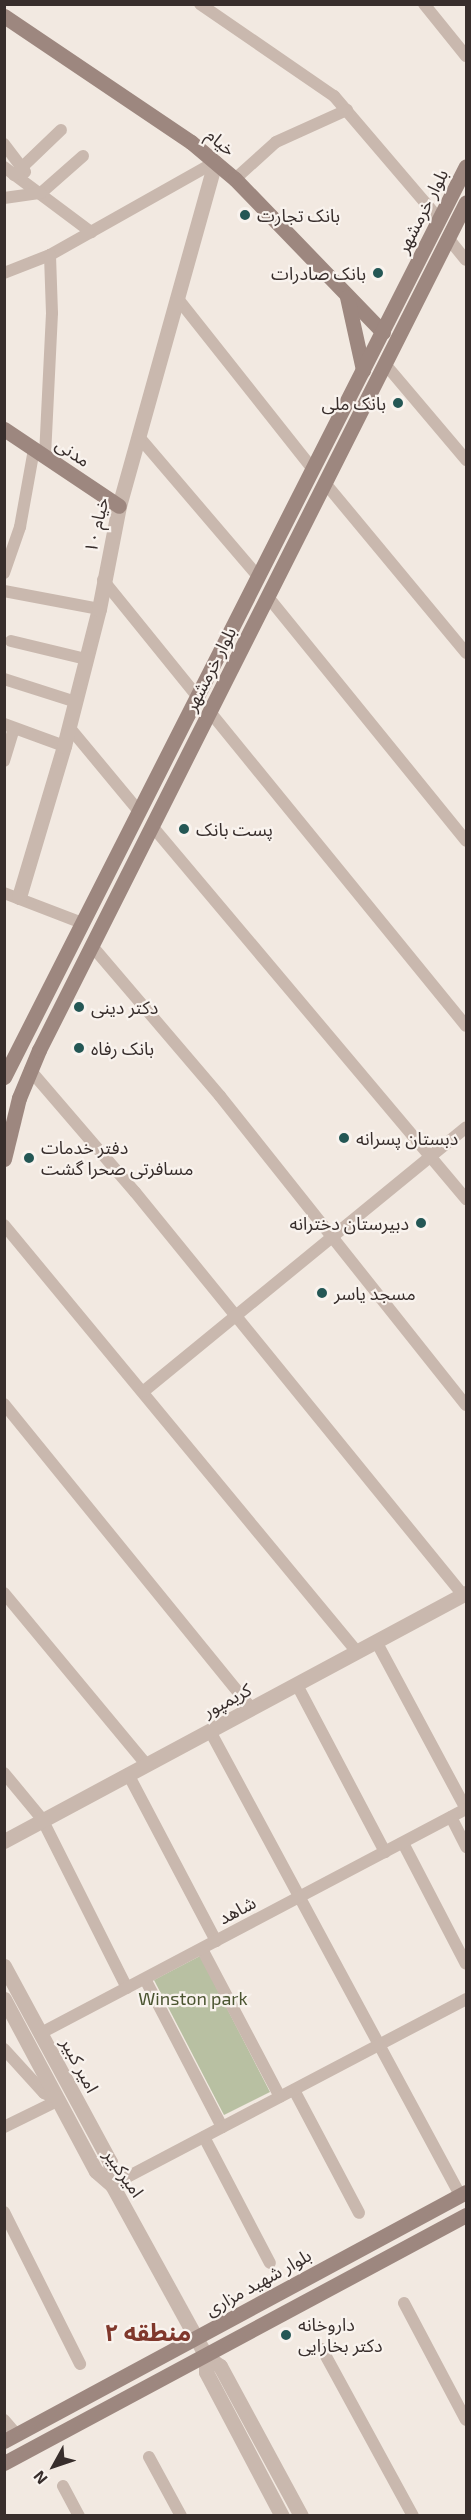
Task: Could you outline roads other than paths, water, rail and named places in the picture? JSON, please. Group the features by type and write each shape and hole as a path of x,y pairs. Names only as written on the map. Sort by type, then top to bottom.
{"main road":[{"name":"خیام","path":"4,15 191,142 215,162 235,179 383,332"},
{"name":"بلوار خرمشهر","path":"4,1077 311,466 383,332 466,165"},
{"name":"بلوار خرمشهر","path":"4,1159 19,1098 30,1070 466,202"},
{"path":"346,294 363,370"},
{"name":"مدنی","path":"4,429 119,506"},
{"path":"228,632 244,645"},
{"name":"بلوار شهید مزاری","path":"10,2438 464,2193"},
{"path":"4,2463 466,2215"}],"street":[{"path":"4,15 11,4"},
{"path":"200,4 316,81 347,110 439,219"},
{"path":"424,4 466,56"},
{"path":"235,179 276,141 347,110"},
{"path":"13,170 61,130"},
{"path":"4,144 13,170 91,232"},
{"path":"4,198 41,193 83,156"},
{"path":"4,273 50,255 215,162"},
{"name":"خیام ۱۰","path":"12,895 64,746 99,609 119,506 215,162"},
{"path":"448,238 466,260"},
{"path":"4,573 20,526 40,453 52,313 50,255"},
{"path":"178,300 311,466"},
{"path":"385,364 466,460"},
{"path":"139,437 257,575"},
{"path":"325,483 466,653"},
{"path":"104,580 196,695"},
{"path":"4,591 99,609"},
{"path":"268,597 464,837"},
{"path":"10,641 86,659"},
{"path":"4,679 76,702"},
{"path":"210,712 466,1026"},
{"path":"4,761 9,726 64,746"},
{"path":"69,727 138,810"},
{"path":"152,826 466,1199"},
{"path":"12,895 82,923"},
{"path":"92,946 220,1096 466,1405"},
{"path":"30,1070 135,1192 234,1318 465,1596"},
{"path":"144,1391 466,1127"},
{"path":"4,1225 144,1391 358,1653"},
{"path":"4,1404 252,1709"},
{"path":"4,1593 146,1764"},
{"name":"کریمپور","path":"4,1841 465,1596"},
{"path":"377,1642 466,1809"},
{"path":"297,1685 386,1852"},
{"path":"210,1731 379,2045 464,2193"},
{"path":"4,1773 42,1819 127,1988"},
{"path":"128,1774 216,1941"},
{"name":"شاهد","path":"41,2033 466,1809"},
{"path":"451,1818 466,1847"},
{"path":"403,1843 466,1964"},
{"path":"202,1949 280,2097"},
{"name":"امیر کبیر","path":"4,1966 110,2162 112,2185"},
{"path":"145,1978 222,2127"},
{"name":"امیرکبیر","path":"4,1998 96,2171 112,2185 196,2338"},
{"path":"112,2185 466,2002"},
{"path":"4,2049 44,2093 59,2100"},
{"path":"294,2090 359,2213"},
{"path":"4,2127 59,2100"},
{"path":"204,2137 270,2263"},
{"path":"4,2212 80,2364"},
{"path":"404,2303 466,2420"},
{"path":"196,2338 206,2356 220,2366 301,2516"},
{"path":"322,2349 413,2516"},
{"path":"206,2356 206,2372 282,2516"},
{"path":"4,2420 10,2438"},
{"path":"149,2457 181,2516"},
{"path":"63,2486 79,2516"}],"place":[{"name":"بانک تجارت","path":"245,215"},
{"name":"بانک صادرات","path":"378,273"},
{"name":"بانک ملی","path":"398,403"},
{"name":"پست بانک","path":"184,829"},
{"name":"دکتر دینی","path":"79,1007"},
{"name":"بانک رفاه","path":"79,1048"},
{"name":"دبستان پسرانه","path":"344,1138"},
{"name":"دفتر خدمات مسافرتی صحرا گشت","path":"29,1158"},
{"name":"دبیرستان دخترانه","path":"421,1223"},
{"name":"مسجد یاسر","path":"322,1293"},
{"name":"داروخانه دکتر بخارایی","path":"286,2335"}],"district":[{"name":"منطقه ۲","path":"148,2332"}],"park label":[{"name":"Winston park","path":"193,1998"}]}
